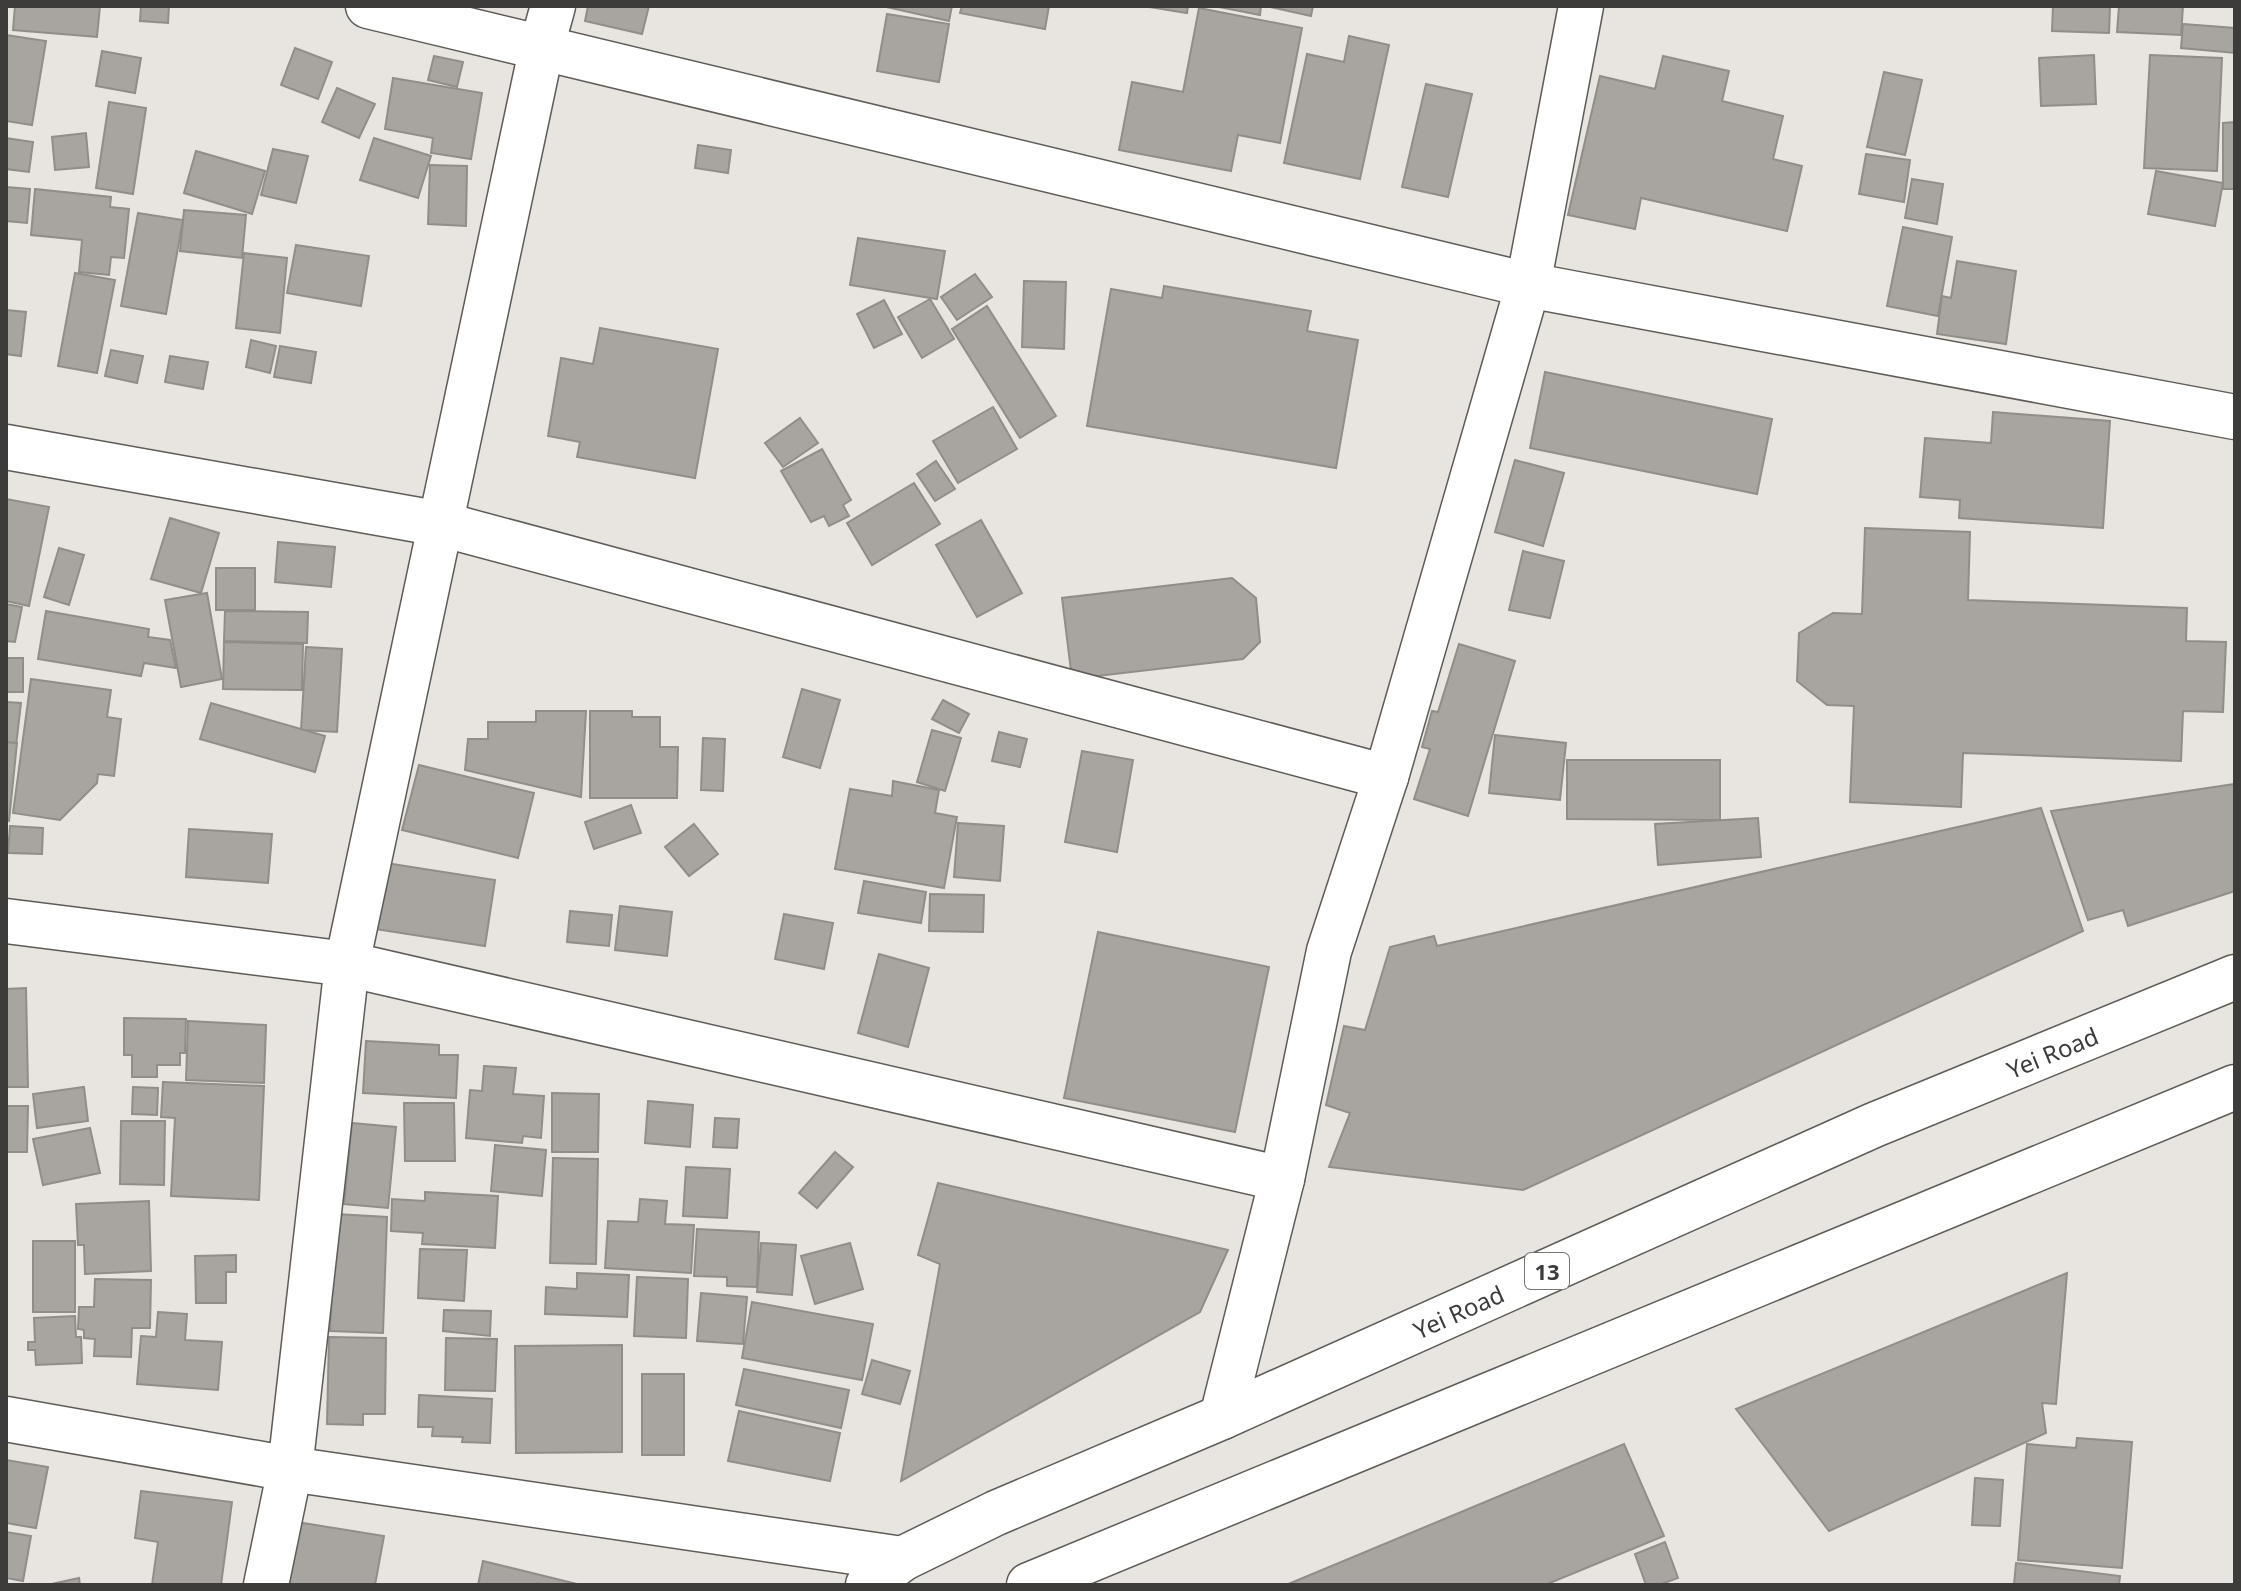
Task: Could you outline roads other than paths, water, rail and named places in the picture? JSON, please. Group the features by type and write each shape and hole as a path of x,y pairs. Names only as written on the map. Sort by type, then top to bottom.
{"street":[{"path":"368,6 547,26 1528,285 2235,417"},
{"path":"1222,1417 1282,1179 1329,951 1386,777 1528,285 1581,6"},
{"path":"266,1585 290,1469 347,964 547,26"},
{"path":"6,447 441,524 1386,777"},
{"path":"6,921 347,964 1282,1179"},
{"name":"Yei Road","path":"885,1572 996,1513 1222,1417 1874,1125 2235,977"},
{"path":"1029,1585 2235,1087"},
{"path":"6,1419 885,1572"}]}
